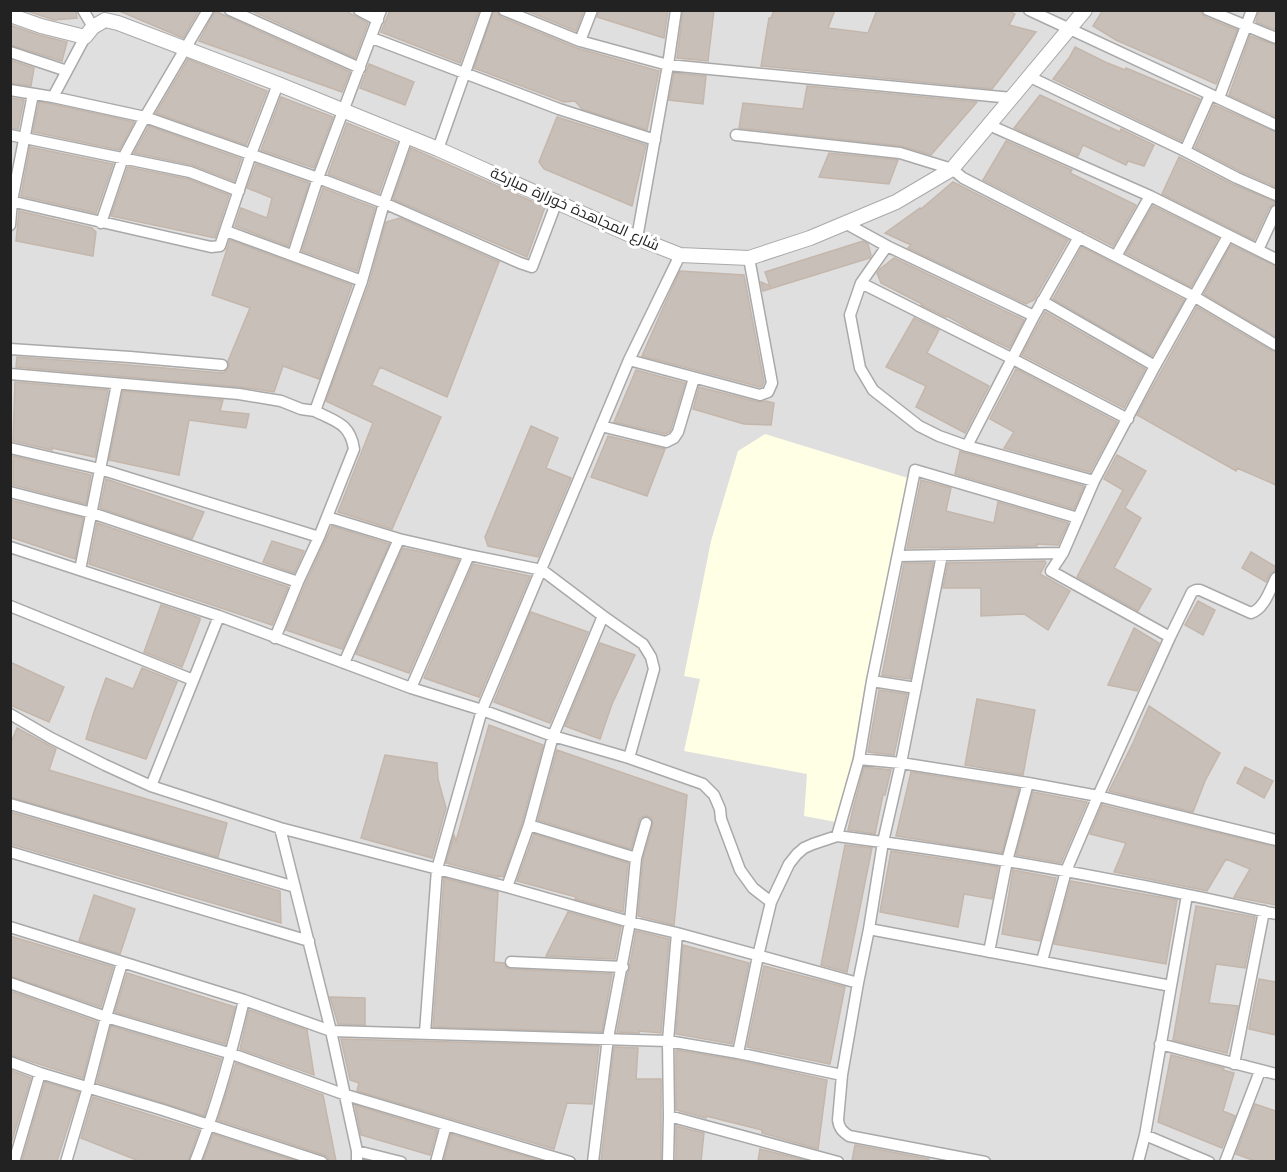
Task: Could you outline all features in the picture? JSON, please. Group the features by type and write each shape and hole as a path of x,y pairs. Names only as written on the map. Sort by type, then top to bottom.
{"street":[{"path":"53,97 89,32 83,10"},
{"path":"101,223 123,158 208,10"},
{"path":"230,10 360,68"},
{"path":"293,255 318,178 380,15 359,10"},
{"path":"438,149 487,10"},
{"path":"504,10 580,41 668,65 1012,98"},
{"path":"580,41 592,10"},
{"path":"637,238 676,10"},
{"path":"1029,10 1276,125"},
{"name":"شارع المجاهدة خورارة مباركة","path":"10,15 42,27 89,32 105,20 118,23 278,84 438,149 680,255 749,258 810,238 896,202 952,169 1085,10"},
{"path":"1208,10 1276,38"},
{"path":"1185,151 1215,96 1252,10"},
{"path":"372,38 559,109 655,140"},
{"path":"10,52 68,71"},
{"path":"1030,77 1276,195"},
{"path":"11,201 212,247 220,246 251,154 278,84"},
{"path":"10,90 145,117 384,203 532,267 557,201"},
{"path":"10,225 11,201 33,94"},
{"path":"989,125 1150,196 1276,259"},
{"path":"10,135 190,172 239,191"},
{"path":"736,135 900,153 952,169 963,178 1195,297 1276,345"},
{"path":"315,411 362,280 406,137"},
{"path":"1116,256 1150,196"},
{"path":"1258,250 1276,211"},
{"path":"845,223 887,246 1034,316"},
{"path":"226,231 362,280"},
{"path":"1170,637 1051,571 1063,553 1094,481 1228,236"},
{"path":"967,446 1011,358 1079,237"},
{"path":"887,246 861,284 850,315 861,368 873,390 919,426 939,436 1094,481"},
{"path":"425,1033 437,869 482,710 629,360 680,255"},
{"path":"629,360 760,395 768,392 772,383 749,258"},
{"path":"861,284 1128,419"},
{"path":"1042,301 1155,366"},
{"path":"10,349 222,366"},
{"path":"10,374 239,394 281,401 301,409 315,411 344,426 352,437 354,449 275,638"},
{"path":"601,426 666,442 674,438 678,432 694,378"},
{"path":"80,570 117,384"},
{"path":"10,448 100,469 318,537"},
{"path":"837,836 859,759 872,681 915,470 1078,518"},
{"path":"10,492 92,513 298,582"},
{"path":"327,517 399,539 542,570 644,644 654,669 629,758"},
{"path":"344,663 399,539"},
{"path":"10,547 219,616 411,688 703,784 714,795 740,870 753,888 771,902"},
{"path":"898,556 1063,553"},
{"path":"411,688 469,555"},
{"path":"942,555 883,842 842,1075 838,1126 849,1136 985,1161"},
{"path":"1042,961 1066,871 1192,592 1200,590 1251,613 1260,608 1276,578"},
{"path":"10,606 194,680"},
{"path":"151,786 219,616"},
{"path":"507,887 529,825 553,736 603,616"},
{"path":"872,681 916,688"},
{"path":"10,714 87,756 151,786 280,828 507,887 858,983"},
{"path":"859,759 901,763 1098,796 1276,840"},
{"path":"989,952 1007,861 1028,783"},
{"path":"10,804 295,887"},
{"path":"593,1161 609,1038 630,921 636,858 646,823"},
{"path":"529,825 636,858"},
{"path":"280,828 331,1031 357,1156 401,1161"},
{"path":"738,1053 771,902 796,854 813,844 837,836 1066,871 1276,914"},
{"path":"10,852 309,941"},
{"path":"1138,1161 1145,1135 1187,895"},
{"path":"1234,1064 1264,911"},
{"path":"10,927 244,1000 331,1031 668,1041 842,1075"},
{"path":"869,929 1171,986"},
{"path":"668,1161 668,1041 677,933"},
{"path":"511,962 623,967"},
{"path":"66,1161 122,963"},
{"path":"10,983 106,1017 232,1054 346,1095 570,1161"},
{"path":"195,1161 232,1054 244,1000"},
{"path":"1160,1044 1276,1074"},
{"path":"10,1062 322,1161"},
{"path":"1225,1161 1260,1071"},
{"path":"14,1161 40,1073"},
{"path":"669,1116 838,1161"},
{"path":"436,1161 446,1125"},
{"path":"1145,1135 1209,1161"}],"shaded area":[{"path":"11,11 1276,11 1276,1161 11,1161"},
{"path":"765,434 908,478 866,679 841,823 804,816 807,774 684,751 700,679 684,676 711,541 738,451"}],"building":[{"path":"24,10 76,10 77,18 54,20"},
{"path":"117,10 199,10 183,38"},
{"path":"255,10 344,10 368,23 355,58 254,12"},
{"path":"390,10 479,10 460,63 381,32"},
{"path":"494,10 497,10 501,17 577,48 659,71 647,130 582,109 575,101 564,102 474,68"},
{"path":"525,10 584,10 576,31"},
{"path":"599,10 668,10 664,38 597,17"},
{"path":"683,10 714,10 708,61 677,58"},
{"path":"774,10 835,10 828,28 868,33 877,10 1007,10 1015,14 1009,25 1036,32 992,89 761,66 769,18"},
{"path":"1103,10 1201,10 1205,17 1237,30 1216,84 1116,40 1093,26"},
{"path":"1259,10 1276,10 1276,30 1256,22"},
{"path":"215,11 350,72 342,92 199,41"},
{"path":"10,25 67,42 62,61 10,45"},
{"path":"1250,36 1276,45 1276,117 1229,95"},
{"path":"1075,47 1105,62 1125,70 1126,68 1200,99 1181,141 1053,79"},
{"path":"188,59 267,91 246,145 156,113"},
{"path":"10,60 34,68 31,86 10,83"},
{"path":"369,64 414,82 405,105 360,88"},
{"path":"674,73 706,76 703,104 669,100"},
{"path":"807,86 977,102 931,155 901,146 739,128 743,103 803,109"},
{"path":"1040,95 1154,145 1144,166 1128,161 1126,165 1083,145 1078,156 1014,128"},
{"path":"281,97 333,117 314,168 261,150"},
{"path":"10,98 24,100 18,129 10,128"},
{"path":"39,102 134,122 119,150 33,132"},
{"path":"1214,105 1276,132 1276,187 1195,148"},
{"path":"557,117 646,145 632,206 544,169 539,162"},
{"path":"347,123 397,143 379,193 328,174"},
{"path":"149,126 241,159 234,181 192,165 134,153"},
{"path":"1006,141 1072,170 1070,173 1136,205 1113,246 983,180"},
{"path":"30,147 113,164 96,213 21,196"},
{"path":"411,148 545,207 527,257 393,199"},
{"path":"829,153 898,160 889,184 819,177"},
{"path":"1179,157 1234,185 1276,202 1269,208 1254,240 1162,194"},
{"path":"256,164 309,183 288,246 235,226 241,208 267,218 272,198 247,188"},
{"path":"128,167 188,179 229,195 215,238 111,216"},
{"path":"953,182 1068,240 1034,300 1026,304 908,248 911,245 885,233 921,209"},
{"path":"323,188 375,208 357,271 302,251"},
{"path":"1153,206 1218,238 1191,287 1126,253"},
{"path":"19,211 92,228 96,232 93,256 16,241"},
{"path":"400,218 499,262 447,397 380,367 372,385 441,417 392,529 338,512 373,423 326,401 369,284 386,222"},
{"path":"230,240 352,285 319,379 283,366 274,392 16,367 17,357 223,373 229,366 228,361 250,308 212,295"},
{"path":"863,241 868,244 870,258 763,291 761,282 770,286 765,272"},
{"path":"1231,245 1276,266 1276,337 1204,294"},
{"path":"1082,247 1184,300 1152,356 1053,299"},
{"path":"894,258 1024,320 1009,348 881,283 877,273"},
{"path":"680,271 744,275 764,382 762,386 642,356"},
{"path":"1197,307 1276,352 1276,485 1237,468 1236,471 1137,415"},
{"path":"1045,312 1145,369 1124,408 1022,355"},
{"path":"914,318 939,330 927,353 989,386 965,433 916,407 926,386 886,367"},
{"path":"1016,369 1117,422 1090,472 1004,448 1014,432 990,419"},
{"path":"636,370 685,383 671,429 665,434 614,422"},
{"path":"15,382 108,390 95,457 13,441"},
{"path":"699,387 758,402 774,403 771,425 744,424 693,409"},
{"path":"123,391 223,400 220,411 249,414 246,428 189,420 179,475 109,460"},
{"path":"531,426 558,438 546,468 571,478 538,557 488,546 485,537"},
{"path":"608,436 665,449 647,496 591,477"},
{"path":"960,451 1084,486 1074,509 955,474"},
{"path":"1117,455 1146,471 1125,508 1141,518 1114,568 1151,589 1138,611 1077,577 1123,490 1104,479"},
{"path":"13,456 91,475 86,504 13,485"},
{"path":"106,479 204,512 192,539 100,508"},
{"path":"921,480 951,488 946,511 994,523 998,502 1068,523 1058,545 907,548"},
{"path":"10,500 83,518 75,559 10,537"},
{"path":"97,523 288,587 272,625 89,564"},
{"path":"332,526 389,544 342,649 286,630"},
{"path":"272,541 304,551 294,573 263,562"},
{"path":"403,548 459,560 409,673 356,654"},
{"path":"1251,552 1276,567 1276,571 1271,572 1266,582 1242,568"},
{"path":"1045,561 1040,574 1070,591 1048,630 1024,614 981,616 981,588 943,588 948,563"},
{"path":"904,563 933,563 910,679 882,675"},
{"path":"473,564 530,576 479,697 424,678"},
{"path":"1198,601 1215,610 1203,635 1185,625"},
{"path":"161,605 200,618 182,667 144,652"},
{"path":"531,612 588,632 550,723 494,702"},
{"path":"1134,628 1159,643 1137,691 1108,685"},
{"path":"600,643 635,655 612,704 600,739 565,726"},
{"path":"10,662 64,687 49,722 10,705"},
{"path":"142,668 177,682 146,759 86,739 106,678 133,689"},
{"path":"879,690 907,694 894,755 868,752"},
{"path":"977,699 1035,710 1023,775 965,765"},
{"path":"1149,706 1220,753 1205,781 1193,812 1109,791"},
{"path":"489,725 543,745 522,823 503,877 446,863 454,835 456,841"},
{"path":"17,728 56,749 49,770 227,823 218,857 10,797 10,745"},
{"path":"557,750 687,795 674,925 638,916 643,859 653,824 651,817 640,818 631,849 538,820"},
{"path":"385,755 437,763 438,779 446,808 432,858 361,838"},
{"path":"864,767 891,770 875,834 848,830"},
{"path":"1245,767 1273,781 1264,798 1237,783"},
{"path":"911,772 1019,789 1002,853 896,836"},
{"path":"1033,792 1087,802 1061,863 1016,855"},
{"path":"1102,805 1276,847 1276,905 1234,897 1250,869 1226,859 1207,891 1114,872 1126,843 1090,834"},
{"path":"10,812 280,891 281,923 10,844"},
{"path":"534,834 628,863 623,912 517,881"},
{"path":"845,845 872,848 847,972 821,965"},
{"path":"891,851 998,867 992,899 964,894 958,927 880,912"},
{"path":"1013,870 1056,878 1040,941 1002,934"},
{"path":"444,878 498,892 494,962 504,963 507,968 511,969 612,974 602,1032 433,1027"},
{"path":"1071,881 1177,900 1166,964 1054,944"},
{"path":"94,895 135,909 120,954 79,941"},
{"path":"1196,906 1255,917 1245,968 1216,964 1209,1003 1238,1006 1227,1053 1173,1040"},
{"path":"568,912 621,927 615,959 546,956"},
{"path":"636,931 669,939 661,1033 617,1032"},
{"path":"10,936 113,967 101,1007 10,976"},
{"path":"683,945 749,963 732,1044 676,1034"},
{"path":"764,966 845,987 830,1064 747,1047"},
{"path":"127,973 235,1007 225,1044 115,1012"},
{"path":"1259,979 1276,982 1276,1035 1249,1029"},
{"path":"10,991 97,1022 83,1078 10,1055"},
{"path":"330,997 365,998 365,1025 338,1024"},
{"path":"249,1010 307,1030 314,1075 240,1049"},
{"path":"111,1026 221,1059 204,1116 97,1082"},
{"path":"341,1039 599,1046 592,1104 567,1103 554,1149 357,1091 359,1083 350,1080"},
{"path":"614,1047 638,1048 636,1079 661,1079 661,1161 601,1161"},
{"path":"676,1050 737,1060 827,1080 818,1149 762,1133 762,1130 676,1110"},
{"path":"1171,1055 1224,1068 1223,1070 1234,1073 1223,1111 1235,1116 1222,1148 1158,1122"},
{"path":"236,1063 323,1095 336,1161 329,1161 324,1155 218,1120"},
{"path":"10,1070 31,1078 10,1147"},
{"path":"45,1082 79,1092 57,1161 22,1161"},
{"path":"93,1097 199,1130 188,1161 139,1161 81,1138"},
{"path":"1255,1104 1276,1111 1276,1161 1255,1161 1236,1154"},
{"path":"355,1105 437,1130 430,1155 361,1135"},
{"path":"676,1126 704,1133 701,1161 676,1161"},
{"path":"213,1134 296,1161 203,1161"},
{"path":"451,1134 542,1161 444,1160"},
{"path":"855,1145 929,1159 929,1161 852,1161"},
{"path":"760,1149 808,1161 758,1161"}]}
